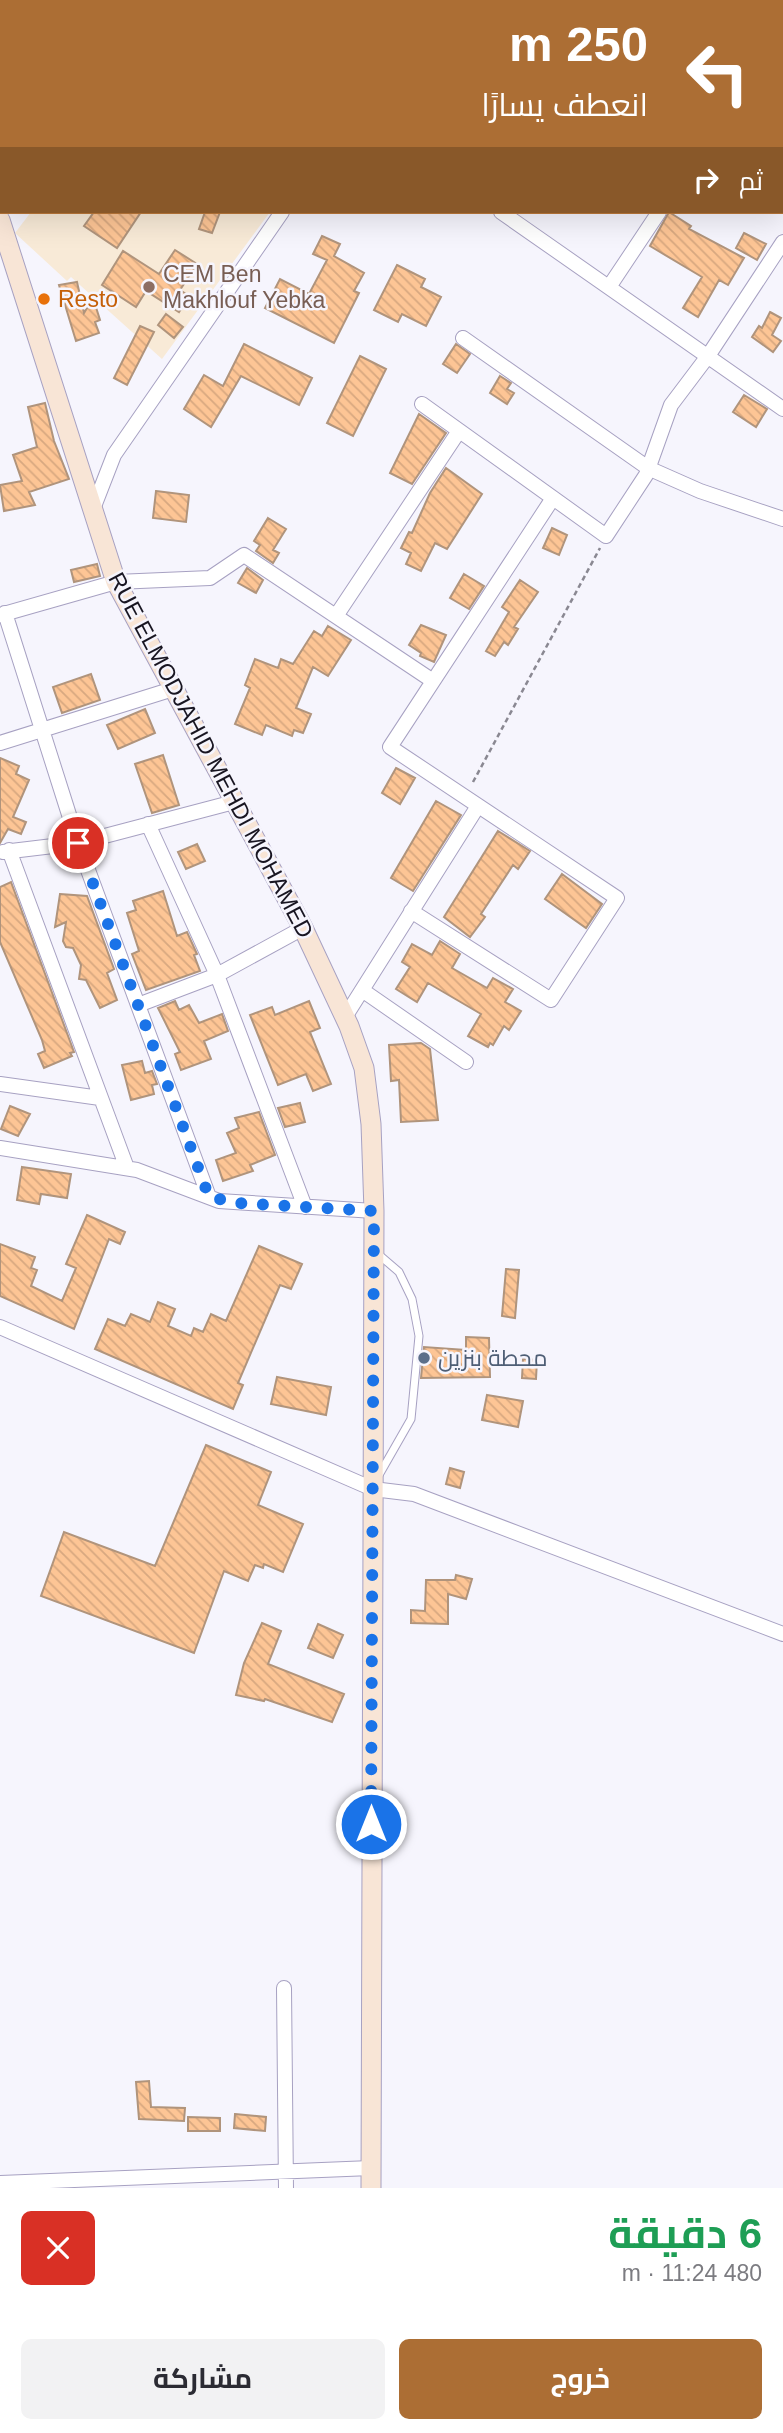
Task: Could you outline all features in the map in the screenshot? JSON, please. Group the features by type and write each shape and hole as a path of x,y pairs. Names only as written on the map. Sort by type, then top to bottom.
{"main road":[{"name":"RUE ELMODJAHID MEHDI MOHAMED","path":"0,220 116,582 303,928 345,1017 364,1068 371,1124 374,1211 371,2178"}],"street":[{"path":"93,509 114,455 281,214"},
{"path":"609,287 658,214"},
{"path":"511,215 783,409"},
{"path":"422,404 606,536 649,468 671,405 708,356 783,242"},
{"path":"463,338 649,468 700,491 783,519"},
{"path":"336,616 460,431"},
{"path":"411,911 551,1000 617,898 390,747 553,498"},
{"path":"209,1197 78,843 2,614 116,582 210,578 244,555 433,681"},
{"path":"0,743 173,689"},
{"path":"127,1168 5,851 78,843 234,802"},
{"path":"345,1017 478,806"},
{"path":"148,824 217,975 305,1207"},
{"path":"138,1005 217,975 303,928"},
{"path":"362,990 466,1062"},
{"path":"0,1084 100,1098"},
{"path":"0,1148 127,1168 209,1197 238,1203 374,1211"},
{"path":"0,1327 373,1487 414,1494 783,1634"},
{"path":"284,1988 286,2188"},
{"path":"0,2183 61,2184 285,2169 371,2178"}],"lane":[{"path":"373,1250 399,1272 412,1299 419,1336 411,1419 373,1487"}],"path":[{"path":"465,797 606,536"}],"shaded area":[{"name":"CEM Ben Makhlouf Yebka","path":"29,214 269,214 162,359 71,277 67,281 15,233"}],"building":[{"path":"93,214 140,214 117,248 84,226"},
{"path":"204,214 219,214 212,233 199,229"},
{"path":"668,214 672,214 691,226 689,229 744,258 728,285 719,280 698,317 683,308 702,277 650,246"},
{"path":"744,233 766,244 757,260 736,248"},
{"path":"322,236 340,244 334,256 364,273 354,291 359,293 334,343 265,308 280,279 309,294 327,260 313,254"},
{"path":"175,250 197,264 180,290 189,296 179,312 146,291 136,307 102,285 123,251 159,274"},
{"path":"397,265 425,279 421,287 441,297 426,326 402,314 398,322 374,310"},
{"path":"77,282 84,313 93,298 100,320 95,322 99,333 76,341 59,285"},
{"path":"770,312 781,318 772,335 781,341 773,352 752,337 759,326 762,328"},
{"path":"166,314 183,327 174,338 158,325"},
{"path":"140,326 154,332 127,385 114,378"},
{"path":"244,344 312,378 299,405 241,376 211,427 184,409 204,375 223,386"},
{"path":"456,344 470,354 457,373 443,364"},
{"path":"360,356 386,369 353,436 327,423"},
{"path":"500,376 511,383 507,389 514,393 507,404 490,393"},
{"path":"744,395 767,409 756,427 733,412"},
{"path":"45,403 54,441 69,479 29,492 35,505 4,511 0,485 22,481 13,455 37,447 28,407"},
{"path":"419,414 446,433 412,484 390,473"},
{"path":"446,468 482,494 447,549 435,543 421,571 406,564 411,553 401,548 409,532 412,533 430,493"},
{"path":"156,491 189,495 186,522 153,518"},
{"path":"268,518 286,529 273,550 279,553 273,563 256,551 260,545 254,541"},
{"path":"552,528 567,535 559,555 543,548"},
{"path":"97,564 100,576 74,582 71,570"},
{"path":"247,568 263,580 256,593 238,583"},
{"path":"464,574 484,586 469,609 450,598"},
{"path":"520,580 538,592 514,627 518,629 508,645 504,642 495,656 486,651 509,612 502,607"},
{"path":"421,625 446,635 434,662 420,656 421,653 409,645"},
{"path":"328,626 351,640 328,676 313,667 296,708 311,714 303,733 294,730 292,736 266,725 262,735 235,724 250,688 245,685 255,659 278,668 281,659 293,664 314,631 322,636"},
{"path":"91,674 100,700 62,713 53,687"},
{"path":"145,709 155,733 118,749 107,725"},
{"path":"163,755 179,805 152,813 135,764"},
{"path":"0,758 19,766 16,774 29,780 13,817 26,822 21,834 8,829 0,843"},
{"path":"396,768 415,778 400,804 382,793"},
{"path":"436,801 461,815 413,891 391,878"},
{"path":"498,831 530,851 518,869 513,865 481,914 485,917 470,937 444,917"},
{"path":"197,844 205,861 186,869 178,852"},
{"path":"562,874 602,904 586,928 545,899"},
{"path":"11,882 74,1052 70,1053 72,1056 44,1068 38,1054 45,1051 42,1040 0,942 0,887"},
{"path":"163,891 177,936 187,932 197,954 194,955 200,971 146,990 132,954 139,951 127,913 136,910 133,901"},
{"path":"60,894 87,896 114,969 107,973 117,1000 100,1008 86,980 79,979 81,965 73,948 66,947 63,941 66,922 55,927"},
{"path":"440,941 460,954 452,968 487,988 493,978 513,989 505,1002 521,1011 509,1030 504,1026 493,1045 490,1043 488,1047 468,1036 481,1014 428,983 417,1002 396,989 410,967 402,962 412,944 432,955"},
{"path":"175,1001 179,1010 189,1005 199,1023 222,1014 228,1031 204,1041 211,1059 181,1070 175,1054 180,1052 158,1008"},
{"path":"309,1001 320,1028 310,1032 331,1084 313,1091 306,1074 278,1085 250,1015 272,1007 275,1015"},
{"path":"421,1043 430,1049 438,1120 401,1122 399,1080 391,1081 389,1045"},
{"path":"142,1061 145,1073 152,1071 157,1084 152,1085 154,1094 131,1100 122,1065"},
{"path":"300,1103 305,1122 285,1127 278,1108"},
{"path":"10,1106 30,1114 18,1136 1,1129"},
{"path":"259,1112 275,1155 250,1165 253,1171 223,1181 216,1160 236,1153 227,1133 239,1128 235,1118"},
{"path":"22,1167 71,1174 67,1198 41,1194 39,1204 17,1200"},
{"path":"87,1215 125,1232 120,1244 109,1239 74,1329 0,1296 0,1244 35,1257 31,1268 37,1270 31,1286 62,1301 76,1268 66,1264"},
{"path":"259,1246 302,1264 291,1289 280,1285 238,1383 243,1385 233,1409 95,1349 108,1319 125,1326 131,1314 150,1322 158,1302 175,1309 168,1326 191,1336 194,1328 203,1332 211,1314 226,1321"},
{"path":"506,1269 519,1270 515,1318 502,1316"},
{"path":"466,1337 489,1338 490,1377 421,1378 424,1347 466,1350"},
{"path":"523,1359 537,1360 536,1379 522,1378"},
{"path":"277,1377 331,1387 326,1415 271,1404"},
{"path":"487,1395 523,1401 518,1427 482,1420"},
{"path":"206,1445 271,1472 258,1505 303,1524 283,1572 264,1564 263,1568 255,1565 248,1581 224,1571 194,1653 41,1596 64,1532 155,1566"},
{"path":"450,1468 464,1472 460,1488 446,1484"},
{"path":"456,1575 472,1579 466,1599 448,1594 448,1624 411,1623 411,1610 425,1611 426,1580 455,1580"},
{"path":"262,1623 281,1631 268,1664 344,1694 332,1722 265,1699 264,1701 236,1695 244,1663"},
{"path":"318,1624 343,1635 333,1658 308,1648"},
{"path":"149,2081 151,2107 185,2108 184,2121 139,2119 136,2082"},
{"path":"235,2114 266,2117 265,2131 234,2128"},
{"path":"188,2117 220,2118 220,2131 188,2131"}],"place":[{"name":"CEM Ben Makhlouf Yebka","path":"149,287"},
{"name":"Resto","path":"44,299"},
{"name":"محطة بنزين","path":"424,1358"}],"route":[{"path":"78,843 209,1197 238,1203 374,1211 371,1824"}]}
